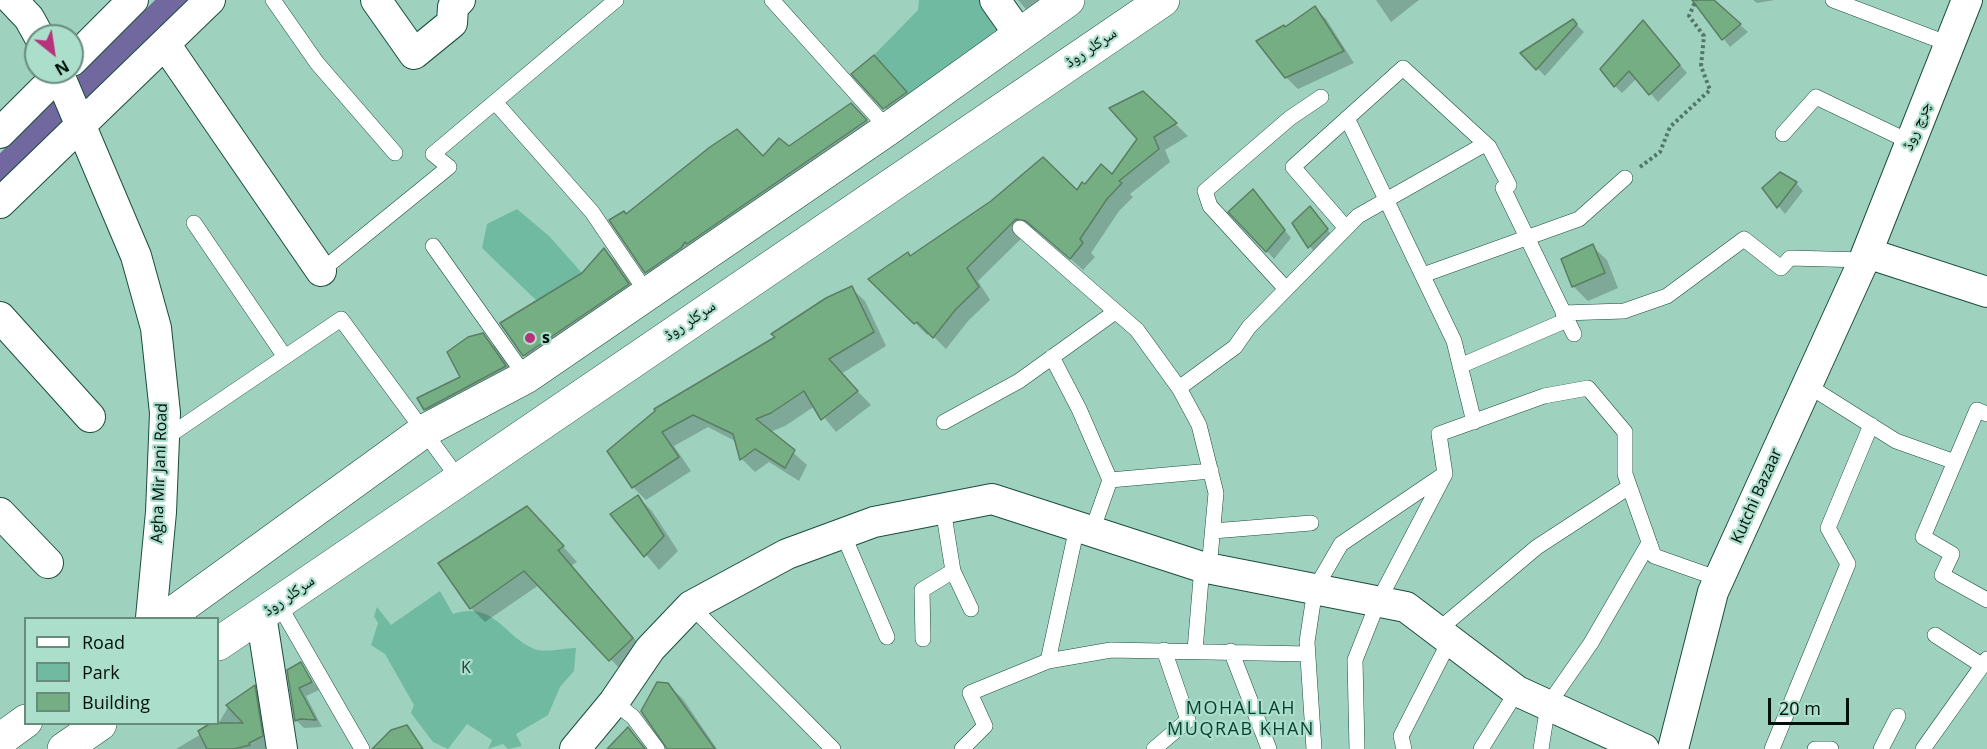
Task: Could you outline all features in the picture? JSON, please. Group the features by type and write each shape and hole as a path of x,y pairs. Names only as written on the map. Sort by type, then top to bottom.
{"main road":[{"path":"167,617 424,431 526,377 888,129 1068,0"},
{"name":"سرکلر روڈ","path":"219,643 1048,76 1163,0"},
{"path":"1019,34 1048,76"},
{"path":"0,740 24,722"},
{"path":"64,749 97,725"}],"street":[{"path":"12,0 32,24"},
{"path":"84,49 133,0"},
{"path":"0,203 210,0"},
{"path":"376,0 414,54 452,23 453,7 460,0"},
{"path":"995,0 1019,34"},
{"name":"چرچ روڈ","path":"1865,256 1967,0"},
{"path":"165,44 321,271"},
{"path":"0,133 49,84"},
{"name":"Agha Mir Jani Road","path":"67,84 80,125 136,256 156,328 165,413 161,512 151,617"},
{"path":"1865,256 1987,292"},
{"name":"Kutchi Bazaar","path":"1673,749 1713,592 1865,256"},
{"path":"0,318 90,417"},
{"path":"575,749 614,702 650,649 691,606 787,554 874,522 992,499 1206,568 1406,607 1517,691 1644,749"},
{"path":"0,513 48,563"},
{"path":"270,609 282,749"}],"lane":[{"path":"273,0 317,63 394,153"},
{"path":"321,271 449,167 433,154 616,0"},
{"path":"772,0 888,129"},
{"path":"1833,0 1949,44"},
{"path":"1346,228 1293,167 1403,68 1485,144 1509,185 1503,188 1568,322"},
{"path":"1783,134 1816,97 1910,142"},
{"path":"1286,290 1210,206 1205,191 1290,118 1321,98"},
{"path":"495,102 592,212 647,293"},
{"path":"1347,118 1454,341 1473,422"},
{"path":"1179,388 1235,347 1249,327 1358,216 1485,144"},
{"path":"1423,275 1526,236 1579,219 1625,178"},
{"path":"194,223 285,357"},
{"path":"1020,228 1137,330 1179,388 1199,425 1216,493 1213,531 1195,650"},
{"path":"1461,366 1568,322 1624,310 1667,296 1744,239 1781,268 1790,258 1865,256"},
{"path":"433,246 526,377"},
{"path":"944,422 1019,381 1115,312"},
{"path":"164,439 341,319 459,479"},
{"path":"1052,357 1079,409 1110,480"},
{"path":"1807,385 1896,441 1955,462"},
{"path":"1356,749 1356,660 1378,602 1444,474 1439,434 1544,396 1588,387 1625,432 1625,474 1654,556 1719,579"},
{"path":"1987,414 1977,410 1923,537 1952,554 1942,575 1987,600"},
{"path":"1772,749 1848,564 1828,528 1871,425"},
{"path":"1110,480 1211,471"},
{"path":"1311,747 1307,642 1315,589 1341,544 1444,474"},
{"path":"1048,661 1084,529 1110,480"},
{"path":"1404,749 1401,736 1443,635 1537,547 1629,487"},
{"path":"943,509 953,571 971,609"},
{"path":"1213,531 1311,523"},
{"path":"843,534 886,637"},
{"path":"1541,749 1548,705 1590,643 1649,543"},
{"path":"923,639 922,590 953,571"},
{"path":"691,606 833,749"},
{"path":"270,609 362,749"},
{"path":"1923,749 1985,662 1935,634"},
{"path":"962,749 985,726 970,693 1048,661 1111,650 1308,654"},
{"path":"1154,749 1188,720 1164,650"},
{"path":"1231,651 1269,749"},
{"path":"1481,749 1517,691"},
{"path":"614,702 633,717 657,749"},
{"path":"1881,749 1898,716"},
{"path":"1815,749 1831,749"}],"path":[{"path":"1625,178 1660,152 1671,126 1710,90 1701,66 1704,36 1689,16 1696,0"}],"green space":[{"path":"919,0 980,0 1003,36 911,96 874,55 918,10"},
{"path":"517,209 549,236 582,273 537,301 482,248 487,224"},
{"name":"K","path":"440,591 453,614 467,611 489,616 534,649 576,648 574,671 560,687 548,715 516,734 522,746 508,749 503,744 488,749 492,740 467,724 448,749 433,742 411,713 414,705 385,654 371,645 378,623 374,616 377,607 391,625"}],"building":[{"path":"1692,0 1714,0 1741,24 1722,40"},
{"path":"1315,6 1344,51 1285,78 1256,41 1284,25 1285,27"},
{"path":"1573,19 1577,24 1536,70 1520,53"},
{"path":"1643,20 1680,65 1649,95 1629,71 1614,87 1600,69"},
{"path":"874,55 907,92 883,109 851,74"},
{"path":"1143,91 1177,123 1154,137 1159,149 1119,181 1122,183 1107,199 1080,239 1083,243 1070,259 1026,221 1016,219 967,268 979,287 956,309 933,338 917,322 914,324 868,279 908,252 910,256 991,201 1043,157 1077,190 1082,182 1085,184 1101,164 1112,174 1137,139 1109,108"},
{"path":"851,103 867,120 687,244 685,242 681,248 645,273 609,220 624,211 626,214 710,147 737,129 763,156 779,138 789,146"},
{"path":"1780,172 1797,182 1777,208 1762,188"},
{"path":"1253,189 1285,230 1266,252 1228,212"},
{"path":"1310,206 1328,229 1308,248 1292,223"},
{"path":"1593,244 1605,273 1572,287 1561,259"},
{"path":"604,248 629,284 523,356 500,323 582,273"},
{"path":"852,286 874,332 829,359 858,391 821,420 804,391 771,413 756,419 795,450 785,468 755,449 740,460 733,434 693,415 662,432 679,457 632,488 607,451 655,411 654,409 775,337 771,334 826,298"},
{"path":"483,333 506,366 424,410 417,398 460,377 447,352 468,337"},
{"path":"638,495 664,536 644,557 610,514"},
{"path":"527,506 564,546 558,550 633,638 609,661 524,571 470,609 438,563"},
{"path":"301,662 312,682 299,688 316,720 295,721 287,670"},
{"path":"657,682 668,683 715,749 667,749 641,711"},
{"path":"255,685 263,736 249,743 250,745 234,749 207,749 198,731 208,725 219,725 219,723 243,723 226,705"},
{"path":"407,725 423,749 372,749 391,730"},
{"path":"628,727 645,749 607,749"}],"waterway":[{"path":"0,173 175,0"}],"place":[{"name":"s","path":"530,338"}],"district":[{"name":"MOHALLAH MUQRAB KHAN","path":"1241,719"}]}
